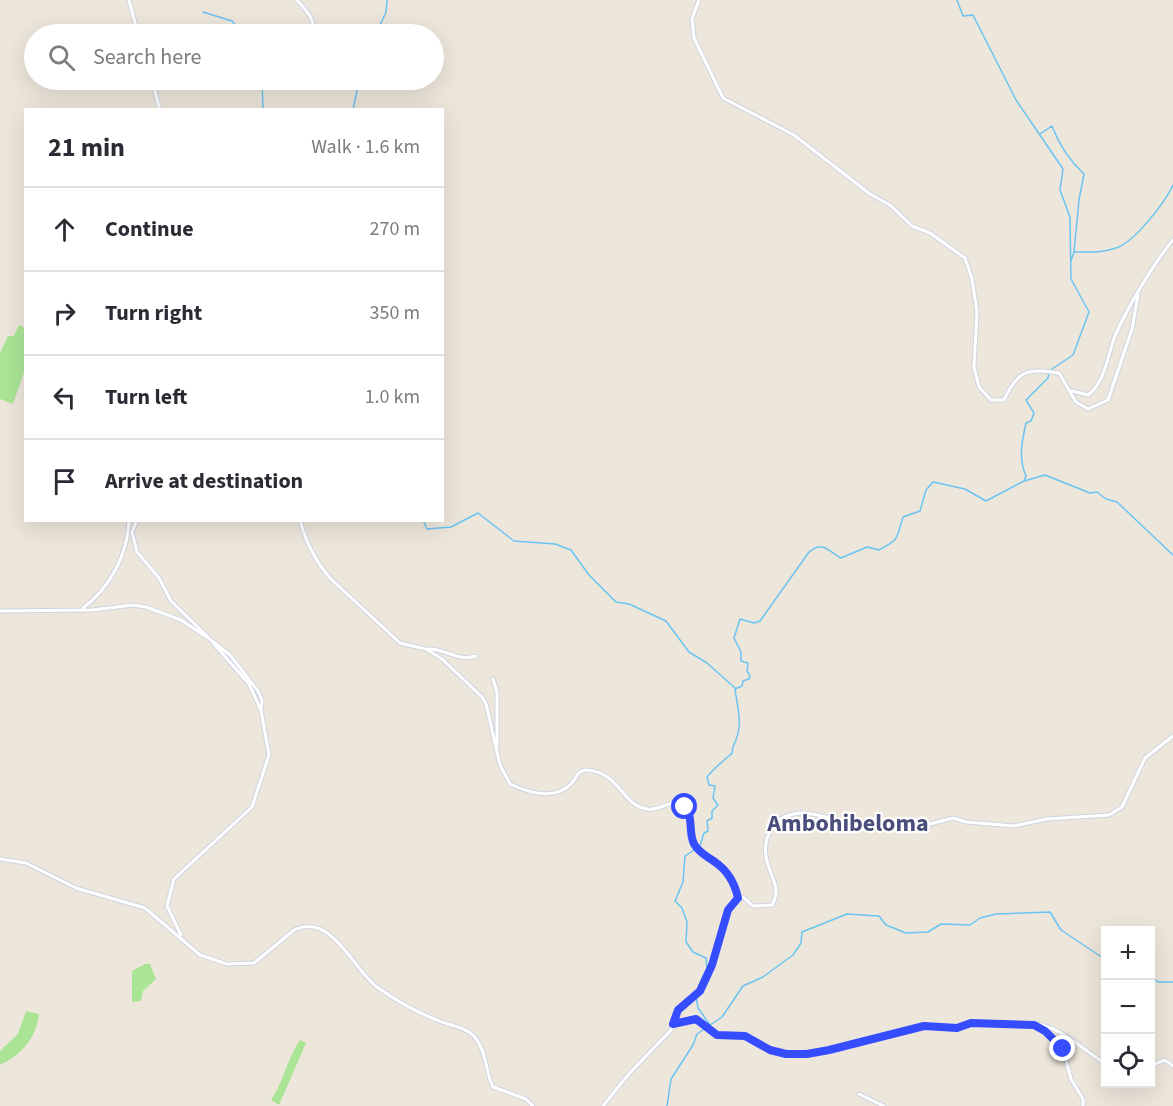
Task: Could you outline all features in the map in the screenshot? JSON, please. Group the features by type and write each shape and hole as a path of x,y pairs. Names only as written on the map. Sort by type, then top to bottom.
{"street":[{"path":"129,0 135,24"},
{"path":"297,0 308,11 313,24"},
{"path":"699,0 692,19 694,38 723,98 794,135 870,194 890,205 912,226 930,233 965,258 972,279 977,312 974,367 982,391 995,402 1004,400 1012,381 1024,373 1059,373 1075,394 1088,395 1097,387 1115,337 1138,295 1173,240"},
{"path":"155,90 159,108"},
{"path":"1071,390 1076,402 1088,409 1108,400 1132,330 1138,295"},
{"path":"82,609 93,600 112,575 128,536 129,522"},
{"path":"128,536 136,522"},
{"path":"301,522 310,549 327,574 400,643 426,649 438,649 462,658 476,656"},
{"path":"132,532 137,552 159,578 171,601 230,655 247,674 262,700 261,710 269,755 252,807 182,872 170,887 167,906 175,926 184,939"},
{"path":"93,600 96,609"},
{"path":"0,610 96,609 121,605 146,607 181,620 212,640"},
{"path":"426,649 442,659 482,697 505,778 510,784 533,792 554,794 571,784 578,773 588,770 612,779 628,799 646,809 655,809 678,802 690,814 693,842 731,878 738,898"},
{"path":"493,680 496,692 497,752"},
{"path":"603,1106 628,1075 671,1030 678,1010 696,995 712,965 728,910 738,898 743,897 753,906 772,905 777,892 766,858 766,846 772,827 780,818 809,812 825,815 843,824 879,828 893,826 899,821 926,825 953,818 966,822 1014,826 1047,819 1106,815 1122,807 1145,758 1152,750 1173,736"},
{"path":"0,859 26,863 76,888 145,908 200,955 212,961 247,964 264,957 294,930 301,927 319,927 332,936 375,985 422,1013 465,1029 473,1035 485,1057 493,1087 526,1099 533,1106"},
{"path":"673,1024 689,1019 708,1027 717,1035 745,1036 779,1053 807,1054 934,1025 957,1028 971,1023 1034,1025 1045,1031 1063,1049 1071,1079 1083,1099 1083,1106"},
{"path":"1014,1026 1026,1022 1048,1026 1101,1061"},
{"path":"1155,1064 1165,1060 1173,1066"},
{"path":"859,1094 884,1106"}],"green space":[{"path":"19,325 24,328 24,372 13,404 0,399 0,353 8,336 14,336"},
{"path":"145,964 150,964 156,979 143,991 141,1001 132,1002 132,971"},
{"path":"26,1011 39,1014 35,1031 21,1051 0,1065 0,1051 18,1034"},
{"path":"300,1040 306,1043 279,1105 271,1100"}],"waterway":[{"path":"381,24 386,12 387,0"},
{"path":"696,992 707,968 706,958 693,952 686,942 687,922 682,908 675,901 683,882 685,856 700,846 704,833 708,831 707,821 712,818 712,811 718,805 713,798 715,786 709,785 707,777 732,753 738,731 739,718 735,689 742,686 743,681 749,679 750,676 747,671 748,663 741,661 741,652 734,638 740,619 754,623 760,621 809,552 814,549 826,548 841,558 867,547 879,550 894,541 903,517 920,511 926,490 933,482 965,489 986,501 1024,481 1026,476 1021,456 1022,443 1026,423 1031,421 1034,413 1026,400 1048,378 1049,371 1073,355 1089,312 1071,279 1070,217 1060,190 1063,169 1016,100 973,15 963,16 957,0"},
{"path":"203,12 232,21 235,24"},
{"path":"262,90 263,108"},
{"path":"353,108 357,90"},
{"path":"1040,134 1052,126 1065,152 1084,174 1074,252"},
{"path":"1071,261 1074,252 1106,251 1124,244 1149,221 1173,185"},
{"path":"1024,481 1045,475 1090,493 1097,492 1106,499 1117,502 1173,555"},
{"path":"424,522 427,529 451,527 478,513 514,541 555,544 571,550 589,575 616,602 629,604 666,621 689,652 707,663 735,688"},
{"path":"667,1106 671,1079 693,1045 697,1034 722,1017 743,986 763,977 793,955 801,943 802,932 847,914 879,916 886,925 906,933 928,932 941,924 970,925 980,918 996,914 1050,912 1061,930 1101,957"},
{"path":"1155,980 1158,982 1173,982"},
{"path":"696,997 698,1008 710,1025"}],"district":[{"name":"Ambohibeloma","path":"848,823"}],"route":[{"path":"685,807 690,814 693,842 703,856 714,861 731,878 738,898 728,910 712,965 700,991 678,1010 673,1024 676,1021 696,1019 706,1024 717,1035 745,1036 770,1050 786,1054 807,1054 829,1050 924,1026 945,1025 957,1028 971,1023 1008,1026 1034,1025 1045,1031 1063,1049"}]}
